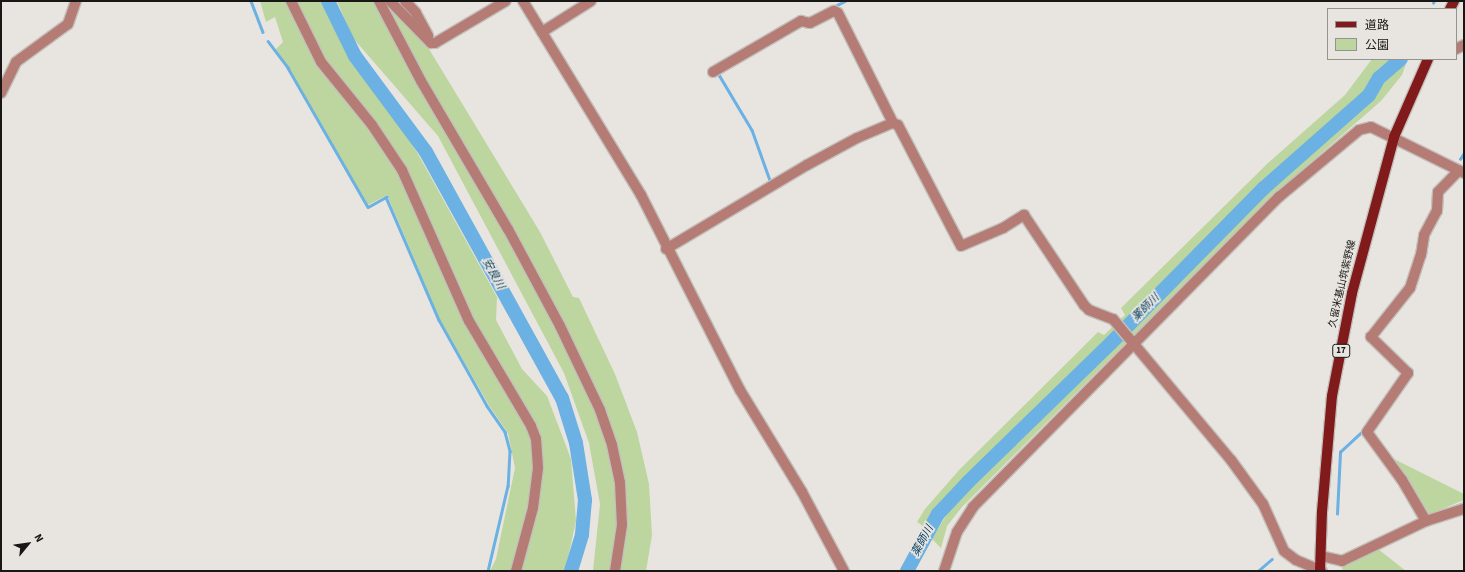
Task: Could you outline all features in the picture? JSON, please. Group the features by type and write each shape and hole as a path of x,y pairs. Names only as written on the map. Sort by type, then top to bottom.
{"main road":[{"name":"久留米基山筑紫野線","path":"1321,571 1322,512 1332,396 1352,293 1394,137 1428,60"}],"street":[{"path":"1,93 16,62 68,24 76,1"},
{"path":"291,1 321,62 372,124 402,170 469,321 531,426 536,439 538,468 533,508 516,571"},
{"path":"379,1 421,81 508,229 560,326 600,410 620,483 622,519 615,571"},
{"path":"390,1 431,43 435,43 506,1"},
{"path":"406,1 435,43"},
{"path":"523,1 641,195 669,246 740,390 802,492 844,571"},
{"path":"542,32 591,1"},
{"path":"713,72 768,38 834,11 838,13 893,123 898,125 961,246 1003,228 1024,215 1084,305 1090,310 1113,320 1231,460 1263,504 1284,551 1296,560 1321,571"},
{"path":"669,246 807,165 893,123"},
{"path":"944,571 957,532 973,507 1135,345 1279,197 1336,148 1364,128 1371,127 1394,137 1462,172 1438,192 1437,211 1424,235 1421,255 1410,288 1371,337 1408,373 1367,432 1402,480 1426,521"},
{"path":"1321,556 1342,561 1426,521 1464,509"}],"green space":[{"path":"260,1 322,1 351,61 392,113 418,154 497,297 496,320 522,369 547,396 571,459 576,521 565,571 490,571 496,559 515,468 508,433 490,407 441,322 387,195 368,205 276,49 283,42 275,17 266,22"},
{"path":"337,1 402,1 420,22 429,49 540,232 573,297 579,298 615,374 637,432 649,484 652,535 646,571 593,571 600,504 589,443 564,373 438,136 353,38"},
{"path":"1371,60 1390,60 1379,69 1363,92 1276,169 944,501 923,526 917,522 925,509 960,469 1098,332 1104,335 1125,315 1121,308 1268,163 1345,95"},
{"path":"1406,64 1402,75 1381,101 1279,190 962,507 947,526 941,548 932,539 950,509 1279,181 1369,102 1393,72"},
{"path":"1388,456 1464,494 1464,500 1430,514 1424,511"},
{"path":"1378,549 1406,571 1343,571 1341,566"}],"waterway":[{"path":"251,1 263,32"},
{"name":"安良川","path":"328,1 355,56 426,152 562,398 576,443 585,500 582,535 571,571"},
{"path":"833,7 845,1"},
{"path":"268,41 288,68 368,207 386,197 439,320 487,406 505,432 510,451 508,486 488,571"},
{"name":"薬師川","path":"907,571 938,514 968,482 1111,343 1264,188 1369,95 1379,78 1400,60"},
{"path":"718,73 752,130 771,183"},
{"path":"1460,159 1464,153"},
{"path":"1337,514 1340,452 1364,430"},
{"path":"1444,510 1464,503"},
{"path":"1258,571 1272,559"}]}
